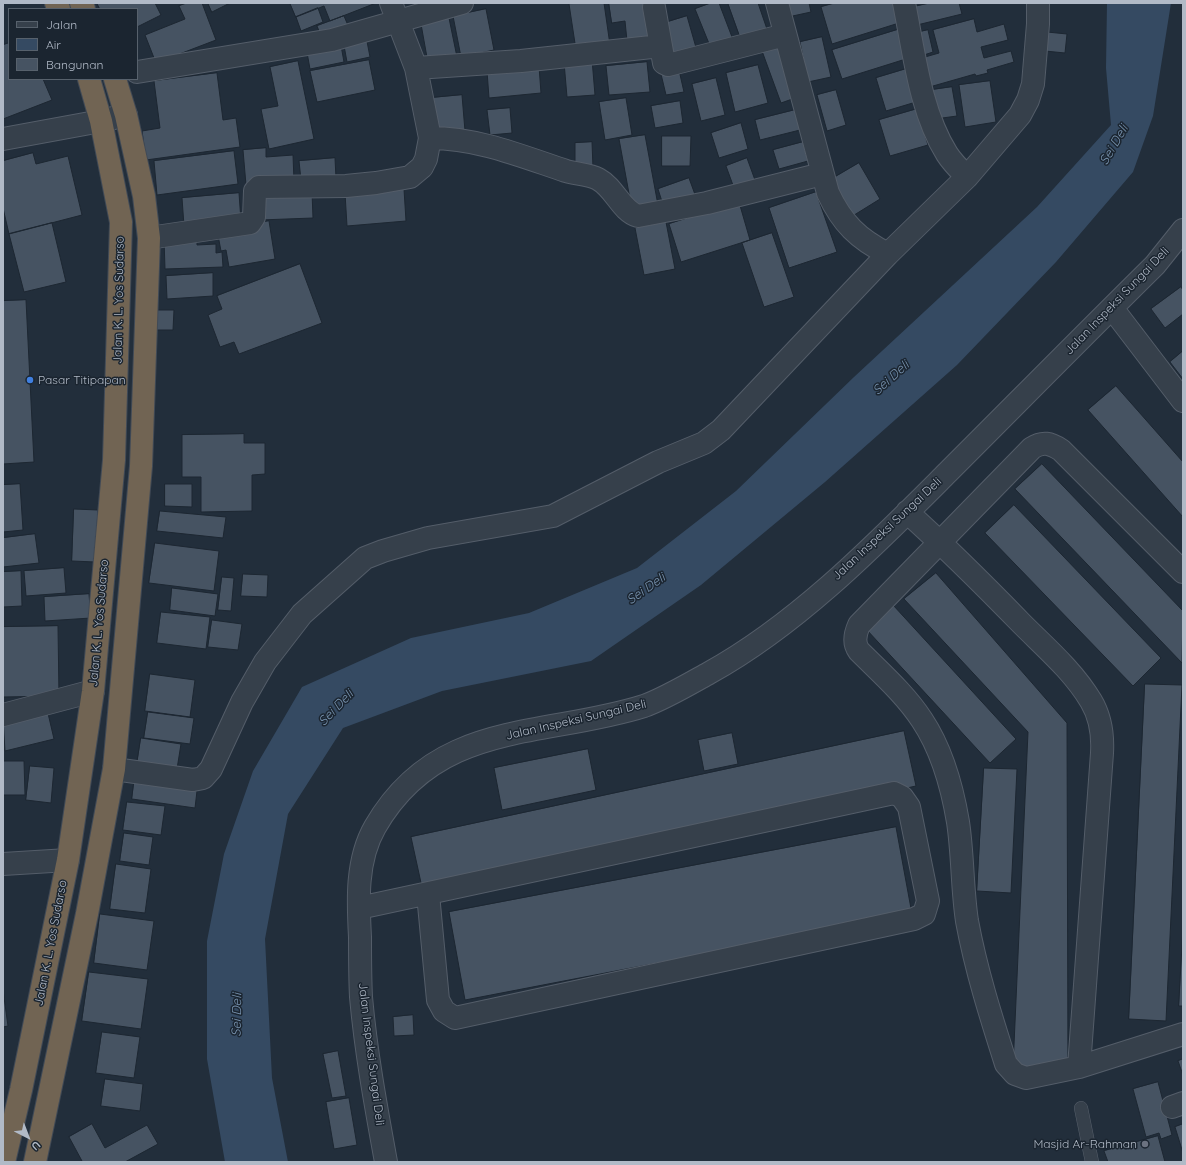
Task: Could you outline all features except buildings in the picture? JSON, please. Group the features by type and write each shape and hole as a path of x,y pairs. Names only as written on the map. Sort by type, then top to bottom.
{"highway":[{"name":"Jalan K. L. Yos Sudarso","path":"4,1162 21,1090 68,860 93,691 114,460 121,241 116,191 101,121 89,80"},
{"path":"35,1162 87,914 114,769 141,466 149,238 144,196 126,115 115,80"},
{"path":"111,494 138,495"}],"street":[{"path":"138,72 332,40 395,12 462,3"},
{"path":"777,3 828,193 844,221 869,245 888,254"},
{"path":"904,3 926,107 935,131 947,155 967,177"},
{"path":"114,769 193,780 203,778 211,769 252,683 287,633 302,614 365,558 383,551 428,538 553,516 658,462 704,443 721,430 888,254 967,177 1020,115 1028,100 1032,84 1038,24 1038,3"},
{"path":"654,7 664,63 670,65 785,34"},
{"path":"149,238 250,223 254,217 255,191 259,187 346,186 376,183 410,177 417,173 426,159 430,138 416,68 395,12"},
{"path":"416,68 521,61 662,46"},
{"path":"3,139 126,115"},
{"path":"430,138 460,139 479,143 579,175 596,178 614,192 628,211 638,216 707,203 822,174"},
{"name":"Jalan Inspeksi Sungai Deli","path":"386,1162 373,1087 361,997 359,908 361,867 373,830 390,804 408,783 428,768 459,750 513,732 586,719 646,705 712,671 776,629 868,551 1155,265 1183,230"},
{"path":"1112,308 1183,401"},
{"path":"1183,572 1060,450 1052,444 1039,443 1032,448 859,625 855,634 856,647 901,693 922,720 942,758 951,784 958,823 967,921 984,995 1006,1064 1016,1074 1026,1078 1079,1067 1183,1034"},
{"path":"907,512 941,542 1073,675 1092,702 1099,720 1103,740 1079,1067"},
{"path":"3,715 93,691"},
{"path":"359,908 894,793 902,797 909,807 928,901 924,914 914,919 455,1018 444,1011 438,1000 428,894"},
{"path":"3,864 68,860"}],"lane":[{"path":"1081,1108 1092,1162"}],"water":[{"name":"Sei Deli","path":"1107,3 1171,3 1153,116 1133,172 1056,262 957,365 825,482 701,585 591,661 442,691 343,728 288,814 265,939 272,1078 288,1162 225,1162 207,1059 207,941 224,854 253,771 302,687 411,638 529,613 637,568 736,491 854,377 1037,207 1111,125 1106,68"}],"place":[{"name":"Pasar Titipapan","path":"30,380"},
{"name":"Masjid Ar-Rahman","path":"1145,1144"}]}
